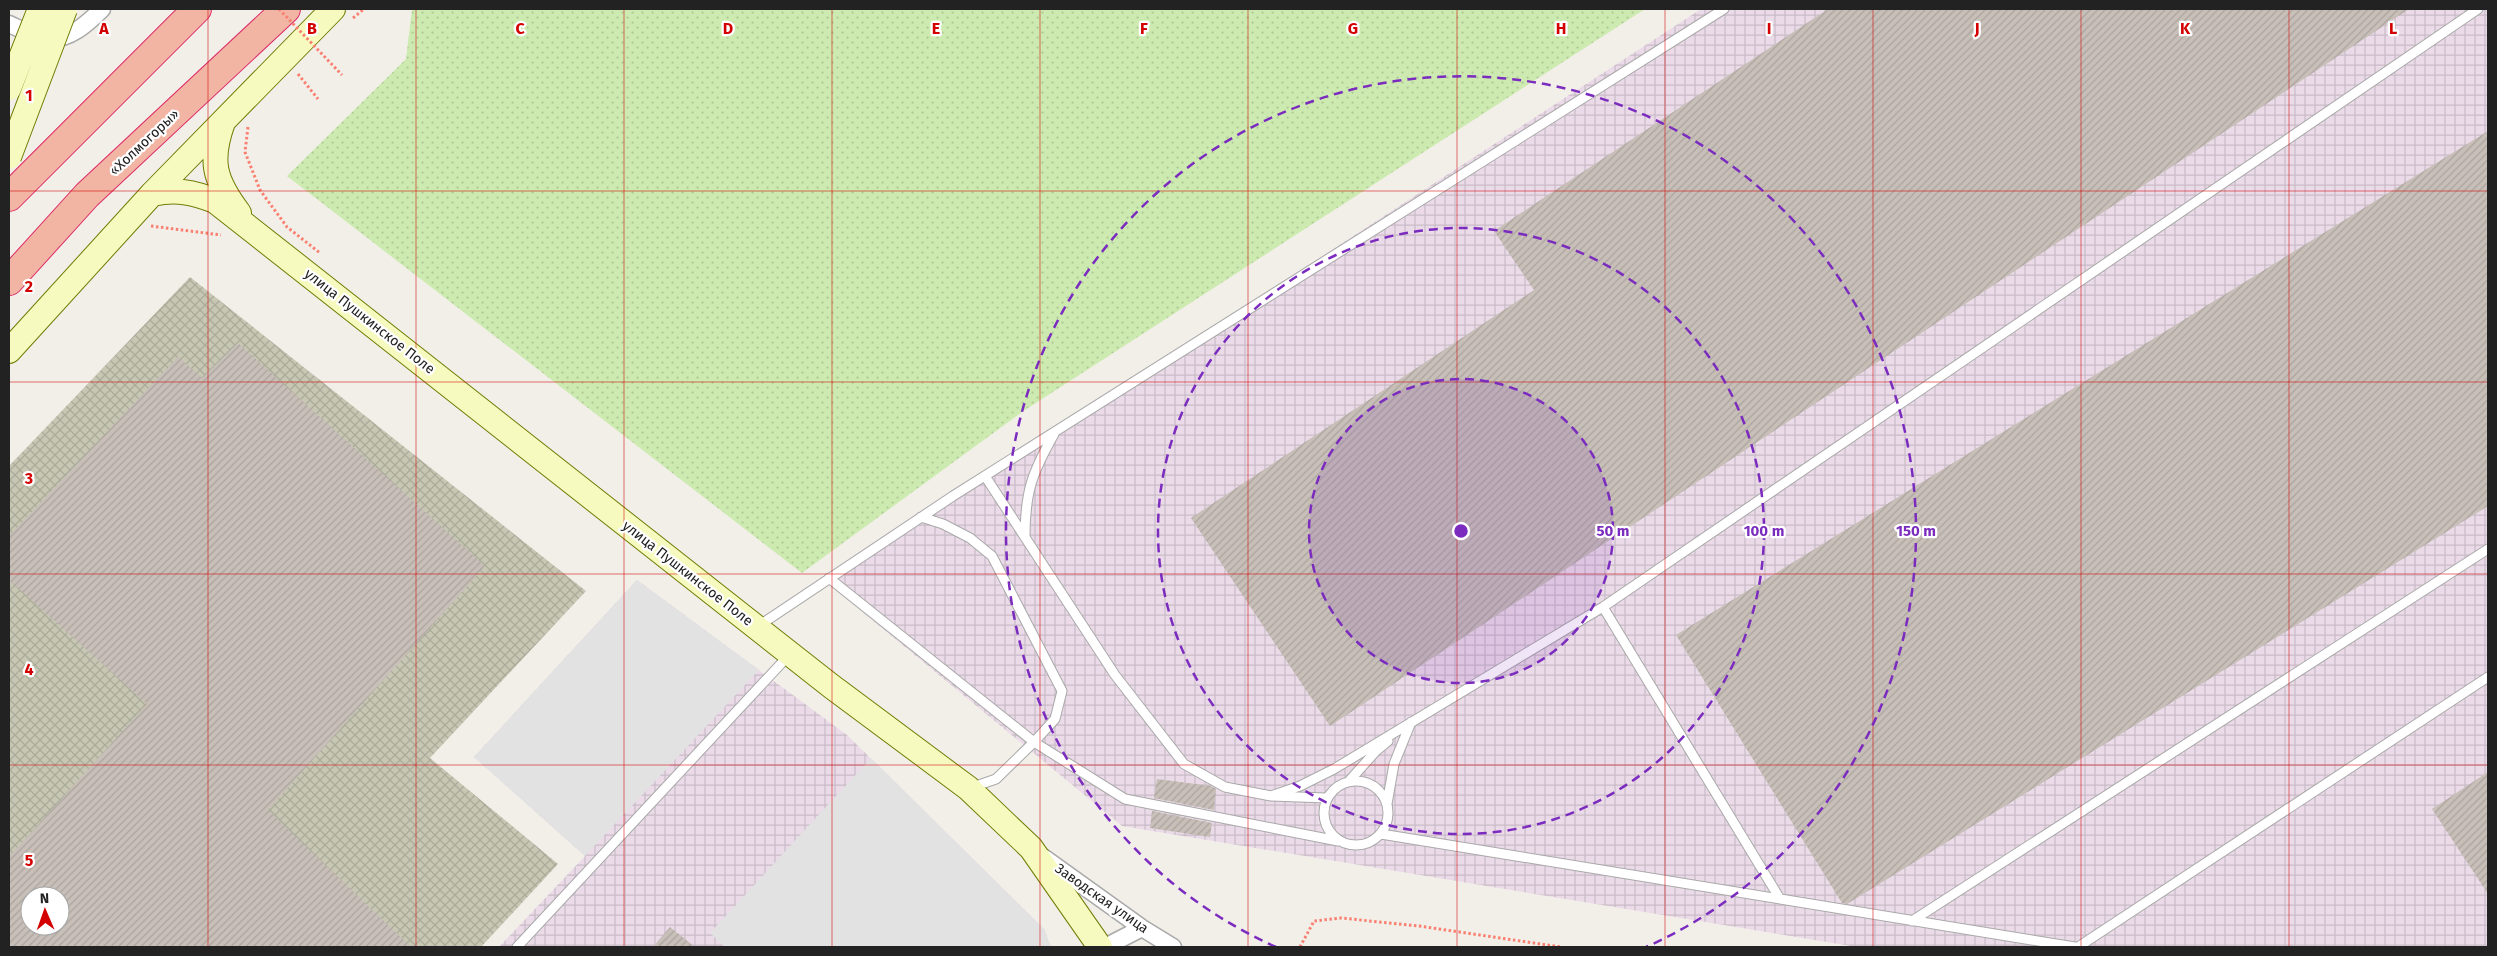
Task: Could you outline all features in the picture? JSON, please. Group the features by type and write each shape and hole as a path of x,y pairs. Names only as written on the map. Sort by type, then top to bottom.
{"highway":[{"path":"9,197 197,9"},
{"name":"«Холмогоры»","path":"9,281 87,195 286,9"}],"main road":[{"path":"9,88 40,9"},
{"path":"9,156 65,9"},
{"path":"9,351 152,194 333,9"},
{"name":"улица Пушкинское Поле","path":"223,120 215,145 215,166 225,194 248,224"},
{"name":"улица Пушкинское Поле","path":"152,194 170,190 193,192 215,201 248,224 790,654 968,788 1031,848 1100,947"}],"street":[{"path":"9,24 46,39 65,37 90,22 102,9"},
{"name":"Заводская улица","path":"1031,848 1142,928 1173,947"},
{"path":"1105,947 1142,928"}],"lane":[{"path":"757,628 829,578 985,476 1724,9"},
{"path":"1271,796 1300,786 1334,769 1603,607 2478,9"},
{"path":"1025,537 1025,505 1031,480 1054,433"},
{"path":"985,476 1115,675 1184,764 1225,787 1271,796 1326,798"},
{"path":"921,517 943,524 970,538 992,556 1062,691 1055,719 1034,742 996,779 968,788"},
{"path":"1912,921 2488,549"},
{"path":"829,578 1015,728 1125,799 1338,840 1353,846 1368,843 1381,834 1388,820 1388,804 1394,764 1412,722"},
{"path":"1603,607 1780,899"},
{"path":"517,947 790,654"},
{"path":"1381,834 2077,947 2488,677"},
{"path":"1338,840 1327,829 1323,814 1326,798 1336,786 1350,780 1376,751 1412,722"},
{"path":"1350,780 1366,782 1380,790 1388,804"}],"path":[{"path":"279,9 342,75"},
{"path":"290,78 296,72 318,99"},
{"path":"248,125 246,152 260,190 288,227 323,256"},
{"path":"1300,947 1303,937 1314,921 1341,918 1419,926 1561,947"}],"shaded area":[{"path":"1701,9 2488,9 2488,947 1857,947 1122,826 825,581"},
{"path":"190,277 586,591 430,758 558,864 481,947 9,947 9,466"},
{"path":"637,580 847,735 1044,929 1051,947 499,947 585,856 474,757"},
{"path":"637,580 759,670 585,856 474,757"},
{"path":"871,758 1044,929 1051,947 725,947 710,933"}],"green space":[{"path":"412,9 1645,9 1022,412 802,573 287,176 406,59"}],"building":[{"path":"1828,9 2409,9 1330,726 1191,518 1534,290 1494,231"},
{"path":"2488,131 2488,506 1847,904 1842,903 1676,635"},
{"path":"238,343 485,566 268,810 411,947 9,947 9,857 147,704 9,580 9,536 178,357 202,378"},
{"path":"2488,772 2488,894 2432,809"},
{"path":"1157,779 1211,786 1216,789 1214,810 1154,798"},
{"path":"1152,811 1212,823 1210,837 1150,828"},
{"path":"670,927 695,947 653,947"}]}
